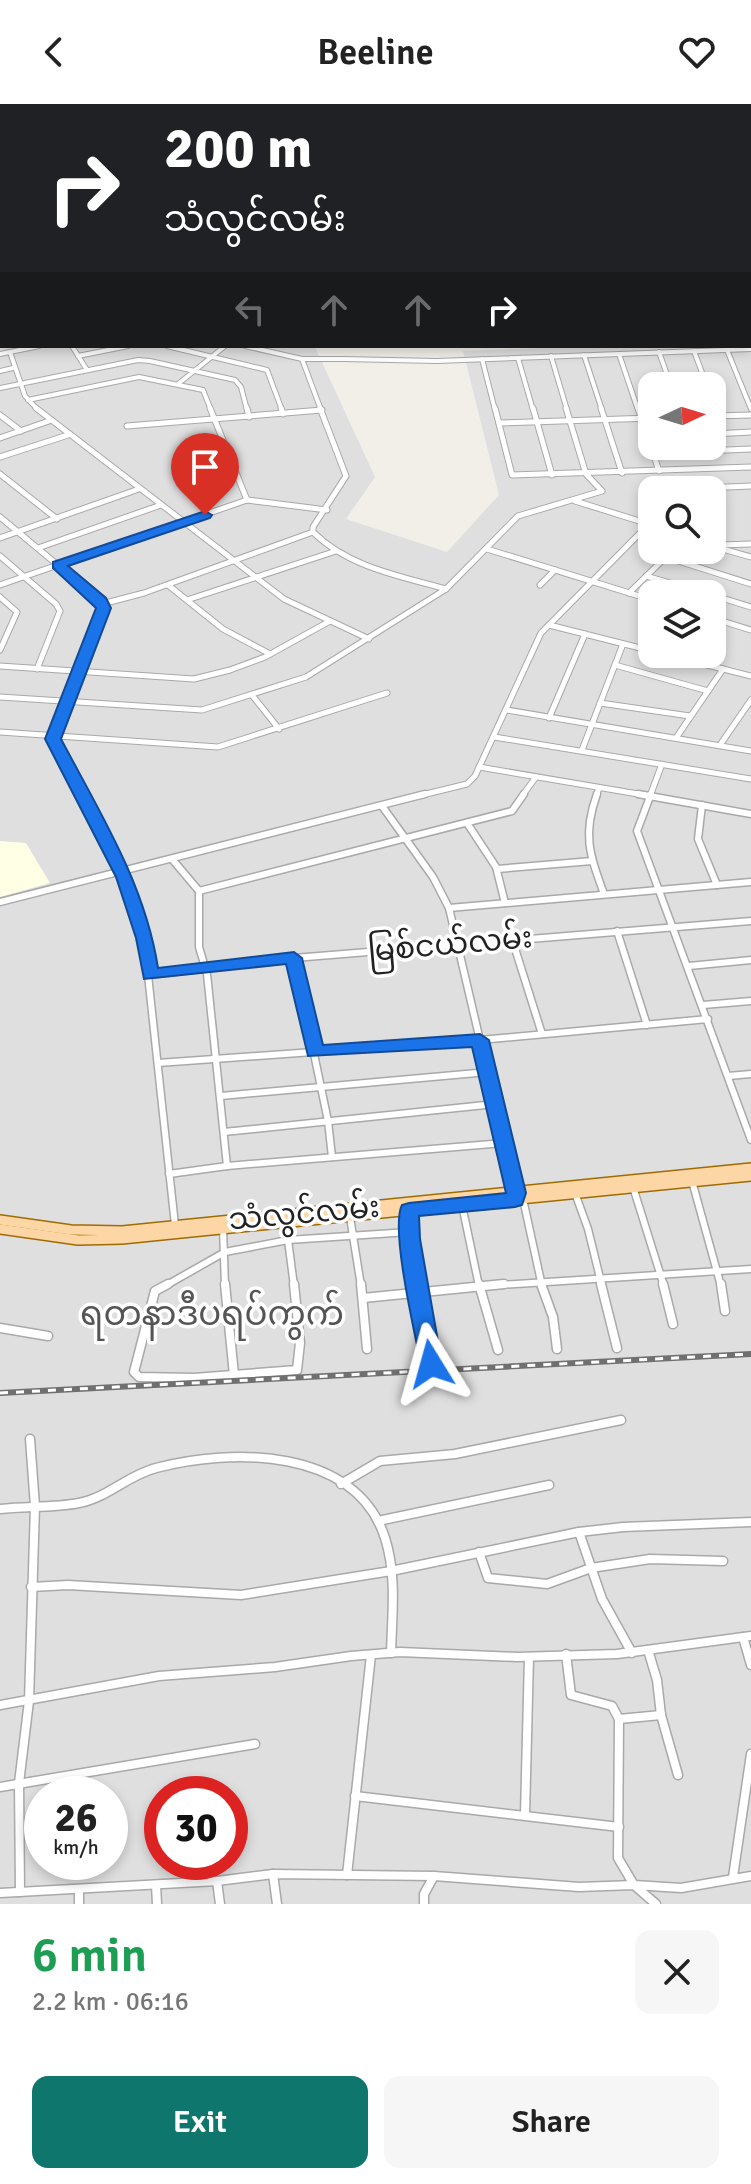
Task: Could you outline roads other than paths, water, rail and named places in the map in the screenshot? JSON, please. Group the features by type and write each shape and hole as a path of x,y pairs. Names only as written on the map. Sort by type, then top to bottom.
{"main road":[{"name":"သံလွင်လမ်း","path":"0,1220 21,1228 100,1240 462,1205 751,1168"},
{"name":"သံလွင်လမ်း","path":"0,1229 104,1231 751,1176"}],"street":[{"path":"0,354 29,348"},
{"path":"73,348 87,370"},
{"path":"78,356 118,348"},
{"path":"176,348 270,373 283,414"},
{"path":"178,384 223,348"},
{"path":"254,348 302,359 482,359 751,349"},
{"path":"632,348 633,353"},
{"path":"726,415 751,412 727,350"},
{"path":"694,351 702,372"},
{"path":"10,352 13,368 28,400 49,421 284,599 369,639"},
{"path":"659,352 666,372"},
{"path":"619,354 638,409"},
{"path":"584,355 622,473"},
{"path":"0,697 202,710 306,677 369,639 446,589 518,516 602,491 586,474 551,356"},
{"path":"518,358 552,475"},
{"path":"302,359 346,476 327,510 313,527 313,532"},
{"path":"482,359 512,475 751,467"},
{"path":"0,388 138,360 235,380 241,387 249,417"},
{"path":"0,371 13,368"},
{"path":"28,400 139,377 203,390 247,500"},
{"path":"127,426 322,410"},
{"path":"0,415 21,431"},
{"path":"499,423 638,418"},
{"path":"0,438 49,421"},
{"path":"726,433 751,432"},
{"path":"0,457 68,435"},
{"path":"726,450 751,449"},
{"path":"655,460 659,471"},
{"path":"673,471 675,476"},
{"path":"0,474 57,519"},
{"path":"726,487 751,486"},
{"path":"0,538 139,489"},
{"path":"0,585 247,500 327,510"},
{"path":"575,501 638,520"},
{"path":"38,548 161,505"},
{"path":"0,517 102,604"},
{"path":"313,532 336,551 366,564 446,589"},
{"path":"102,604 168,585 313,532"},
{"path":"0,902 467,784 494,737 541,633 638,535"},
{"path":"726,545 751,544"},
{"path":"487,549 638,596"},
{"path":"726,550 751,557"},
{"path":"187,600 336,551"},
{"path":"1,558 60,611 37,669"},
{"path":"629,593 659,564"},
{"path":"688,564 751,584"},
{"path":"540,585 555,570"},
{"path":"646,576 659,580"},
{"path":"168,585 223,629 271,654"},
{"path":"0,597 17,612 0,650"},
{"path":"744,605 751,599"},
{"path":"726,600 751,607"},
{"path":"102,604 53,739 122,871 144,938 175,1225"},
{"path":"0,666 194,679 271,654 330,621"},
{"path":"726,622 751,630"},
{"path":"549,625 638,648"},
{"path":"549,718 585,634"},
{"path":"582,750 623,644"},
{"path":"615,665 708,691"},
{"path":"719,668 751,676"},
{"path":"676,738 723,669"},
{"path":"0,732 218,747 387,693"},
{"path":"252,695 279,729"},
{"path":"720,745 751,700"},
{"path":"600,703 690,716"},
{"path":"507,710 751,751"},
{"path":"494,737 751,779"},
{"path":"662,764 637,831 728,1076 748,1120 751,1140"},
{"path":"479,767 751,814"},
{"path":"199,891 512,811 536,777"},
{"path":"599,788 585,831 604,894"},
{"path":"702,805 698,839 717,885"},
{"path":"382,806 433,877 449,908 504,1143 540,1280 553,1317 557,1349"},
{"path":"467,823 497,869 505,903"},
{"path":"172,859 199,891 199,940 203,970 207,974 227,1166"},
{"path":"497,869 592,861"},
{"path":"449,908 751,882"},
{"name":"မြစ်ငယ်လမ်း","path":"150,975 294,958 751,921"},
{"path":"617,931 647,1025"},
{"path":"512,939 542,1034"},
{"path":"294,958 315,1052 332,1157"},
{"path":"689,966 751,960"},
{"path":"703,1005 751,1001"},
{"path":"158,1063 480,1040 708,1019"},
{"path":"221,1096 488,1072"},
{"path":"728,1076 751,1074"},
{"path":"224,1132 495,1104"},
{"path":"169,1174 227,1166 504,1143"},
{"path":"692,1181 719,1270 725,1311"},
{"path":"633,1187 661,1274 673,1324"},
{"path":"575,1193 600,1276 617,1348"},
{"path":"462,1205 479,1286 498,1350"},
{"path":"409,1210 409,1232 431,1364"},
{"path":"350,1217 363,1298 367,1349"},
{"path":"286,1223 288,1242 301,1363 297,1370 139,1377 134,1372 155,1291 225,1252 288,1242 409,1232"},
{"path":"223,1228 226,1309 234,1375"},
{"path":"363,1298 540,1280 751,1269"},
{"path":"0,1328 48,1336"},
{"path":"341,1484 380,1461 455,1454 621,1420"},
{"path":"20,1892 19,1783 29,1701 35,1506 30,1439"},
{"path":"0,1509 79,1503 99,1496 140,1473 215,1456 292,1462 327,1472 360,1499 378,1521 391,1571 391,1653"},
{"path":"378,1521 549,1485"},
{"path":"31,1587 68,1585 241,1595 391,1571 579,1532 623,1527 751,1522"},
{"path":"579,1532 602,1599 632,1653"},
{"path":"479,1552 488,1578 547,1584 591,1568 650,1559 723,1561"},
{"path":"0,1705 159,1676 391,1653 529,1657 632,1653 747,1636 751,1665"},
{"path":"648,1650 657,1680 661,1715 678,1775"},
{"path":"566,1654 571,1695 612,1706 619,1719 618,1858 634,1885 656,1904"},
{"path":"347,1875 371,1655"},
{"path":"525,1815 529,1657"},
{"path":"619,1719 661,1715"},
{"path":"0,1787 255,1744"},
{"path":"733,1877 751,1754"},
{"path":"355,1796 429,1808 525,1815 619,1827"},
{"path":"0,1893 217,1881 273,1874 434,1876 579,1887 634,1885 681,1888 751,1876"},
{"path":"273,1874 277,1904"},
{"path":"424,1904 424,1894 434,1876"},
{"path":"217,1881 220,1904"},
{"path":"156,1885 157,1904"},
{"path":"79,1889 79,1904"}],"railway":[{"path":"0,1393 751,1354"}],"district":[{"name":"ရတနာဒီပရပ်ကွက်","path":"212,1313"}]}
